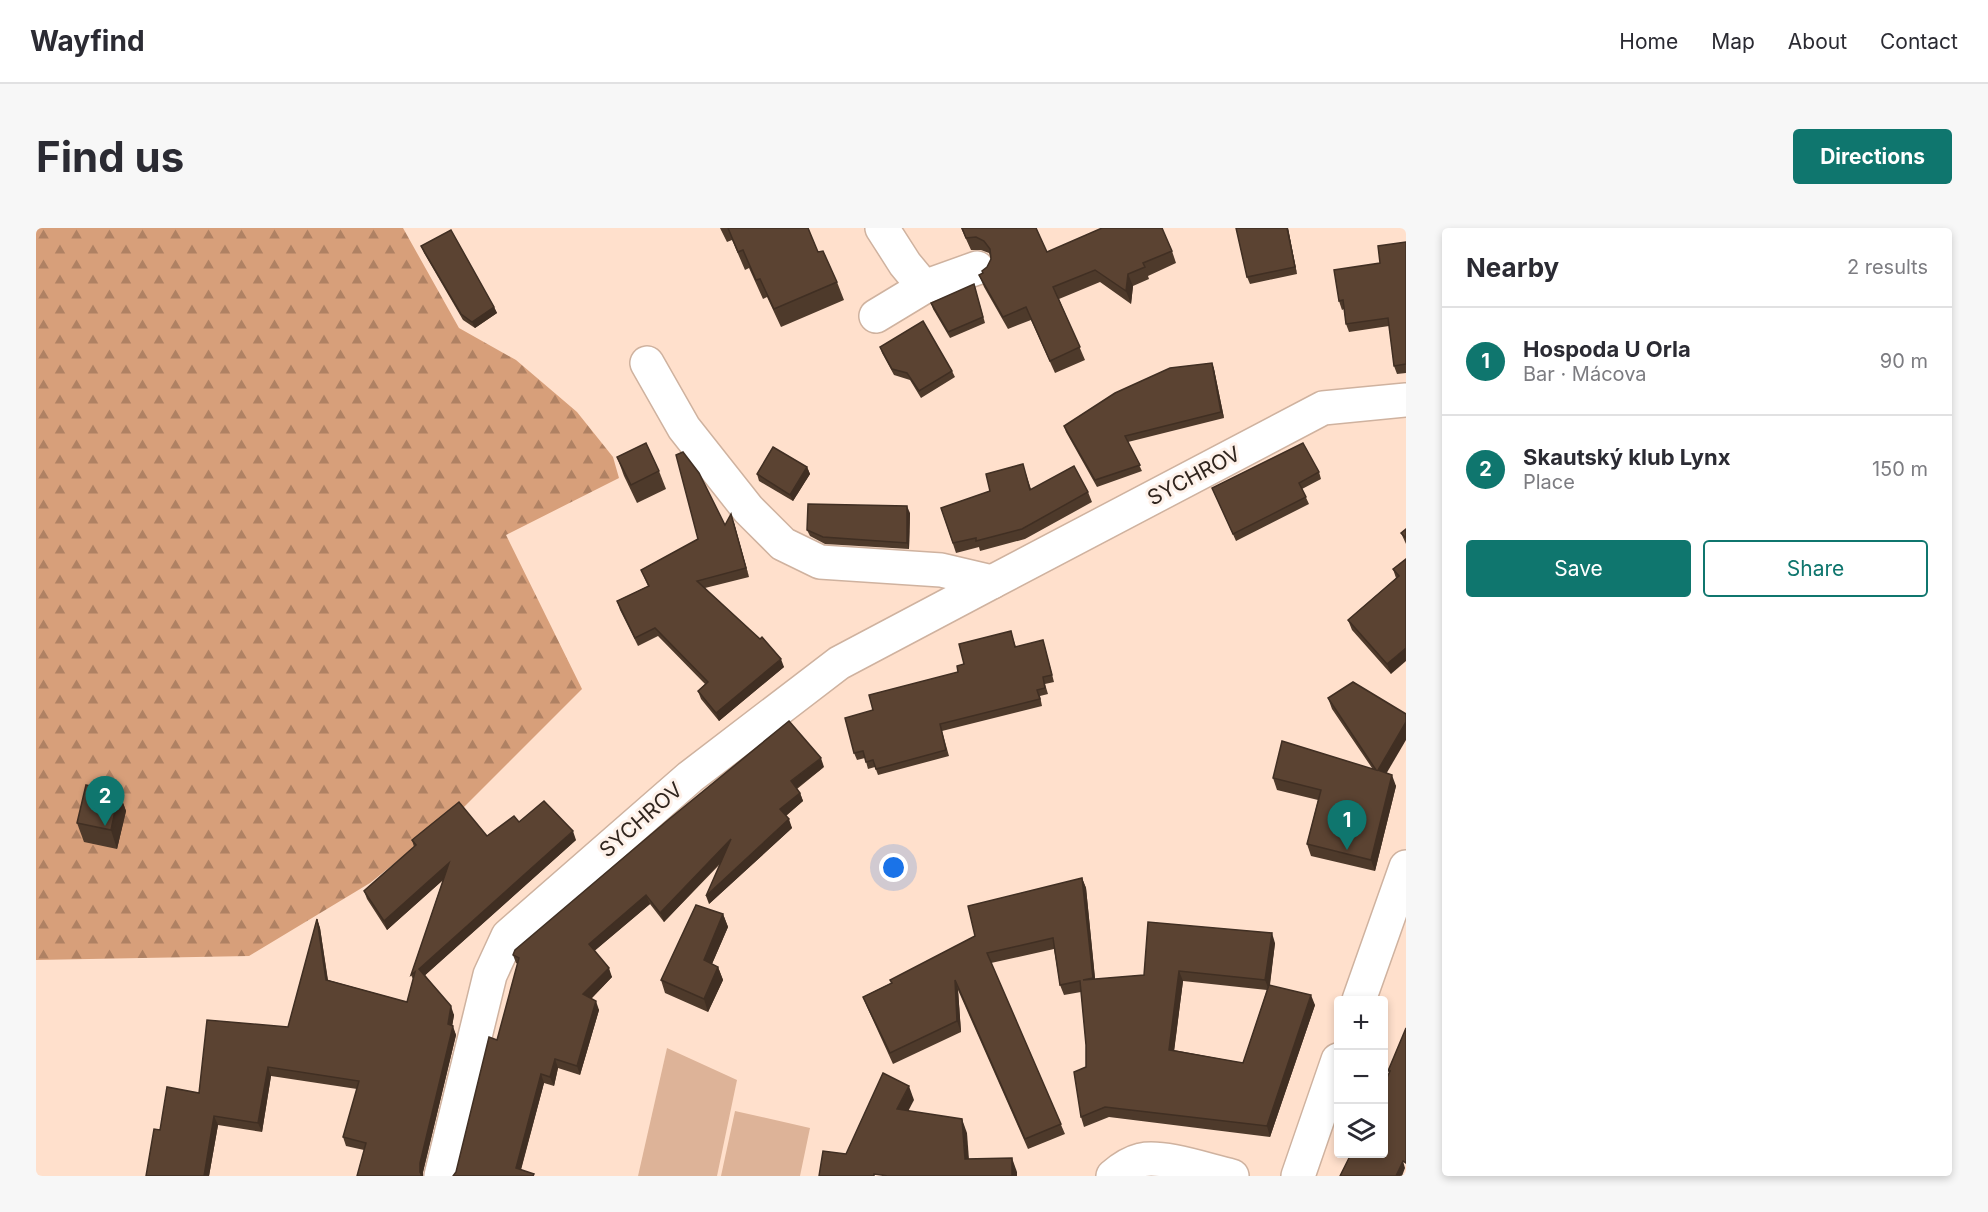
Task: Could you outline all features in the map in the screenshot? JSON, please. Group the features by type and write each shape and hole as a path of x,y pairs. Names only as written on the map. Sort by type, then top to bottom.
{"street":[{"path":"882,228 905,264 924,288"},
{"path":"876,316 924,288 977,268"},
{"path":"647,363 684,428 748,509 783,544 820,562 941,570 992,582"},
{"name":"SYCHROV","path":"441,1176 490,975 508,936 690,777 839,663 992,582 1323,408 1406,400"},
{"path":"1360,996 1406,867"},
{"path":"1298,1176 1334,1072"},
{"path":"1113,1176 1123,1167 1142,1160 1163,1160 1232,1176"}],"shaded area":[{"path":"667,1048 737,1080 717,1176 638,1176"},
{"path":"735,1111 810,1128 800,1176 721,1176"}],"green space":[{"path":"36,228 403,228 459,328 516,360 577,412 613,457 619,478 506,535 582,689 462,809 370,883 249,956 36,960"}],"building":[{"path":"728,228 808,228 818,252 823,251 837,282 774,309 760,279 756,280 743,250 738,252"},
{"path":"962,228 1036,228 1047,252 1102,228 1162,228 1172,251 1143,263 1145,267 1128,274 1126,291 1095,270 1053,287 1080,347 1050,361 1026,307 1003,317 979,275 983,273 982,271 991,259 990,249 984,241 976,237 966,238"},
{"path":"1236,228 1287,228 1295,267 1247,277"},
{"path":"451,230 494,307 472,322 461,314 421,246"},
{"path":"1406,242 1406,364 1394,366 1388,318 1346,324 1343,300 1339,301 1334,270 1380,263 1378,246"},
{"path":"974,284 983,317 948,332 931,303"},
{"path":"923,321 952,371 919,391 907,373 892,369 880,347"},
{"path":"1212,363 1221,412 1125,436 1140,465 1095,480 1064,426 1115,393 1170,368"},
{"path":"646,443 659,471 631,485 617,457"},
{"path":"1303,443 1319,472 1299,483 1306,497 1233,534 1212,488"},
{"path":"773,447 807,467 790,495 757,474"},
{"path":"683,452 699,473 725,525 731,514 746,568 697,581 760,639 762,637 781,659 716,713 698,691 708,682 655,628 635,638 617,601 649,586 641,570 698,539 676,455"},
{"path":"1023,464 1030,490 1074,466 1088,492 1022,529 976,541 976,538 953,543 941,508 990,491 986,474"},
{"path":"808,504 907,506 907,543 823,537 807,530"},
{"path":"1406,559 1406,648 1387,664 1348,620 1399,576 1393,569"},
{"path":"1011,631 1015,647 1043,640 1052,675 1043,677 1045,688 1037,690 1040,699 940,724 946,750 876,769 873,760 866,762 863,751 854,753 845,718 873,710 869,695 958,672 957,666 964,664 959,644"},
{"path":"1353,682 1406,714 1406,722 1378,770 1392,775 1371,860 1307,844 1321,790 1273,778 1282,741 1376,770 1328,698"},
{"path":"789,721 821,758 791,781 800,793 780,809 789,819 706,896 731,839 660,913 646,895 589,944 609,968 583,994 596,1001 577,1066 555,1059 550,1077 541,1074 516,1168 534,1174 533,1176 453,1176 456,1172 489,1037 497,1040 519,958 513,955 515,950"},
{"path":"86,785 119,792 111,830 77,823"},
{"path":"544,801 573,831 419,969 451,1006 448,1024 453,1026 420,1163 422,1176 357,1176 366,1143 343,1137 359,1081 268,1067 258,1123 214,1116 204,1176 146,1176 154,1129 160,1130 167,1087 199,1093 207,1020 288,1027 317,919 326,980 407,1002 415,972 411,975 449,863 384,921 364,891 416,845 412,840 459,802 487,836 514,816 519,822"},
{"path":"1082,878 1093,978 1083,980 1144,975 1148,922 1272,933 1265,980 1179,971 1169,1050 1243,1063 1269,985 1311,995 1267,1126 1105,1107 1081,1117 1074,1072 1086,1067 1080,981 1060,985 1053,938 987,953 1061,1124 1025,1139 955,980 957,1021 890,1053 863,997 892,983 890,980 975,936 968,906"},
{"path":"696,905 723,914 704,960 718,967 704,999 661,980"},
{"path":"1406,1028 1406,1163 1403,1161 1396,1176 1340,1176 1349,1158 1388,1158 1388,1075 1390,1071 1388,1071"},
{"path":"883,1073 909,1086 897,1109 962,1119 965,1159 1012,1158 1012,1176 874,1174 874,1176 819,1176 823,1151 846,1154"}],"place":[{"name":"Skautský klub Lynx","path":"105,826"},
{"name":"Hospoda U Orla","path":"1347,850"}]}
